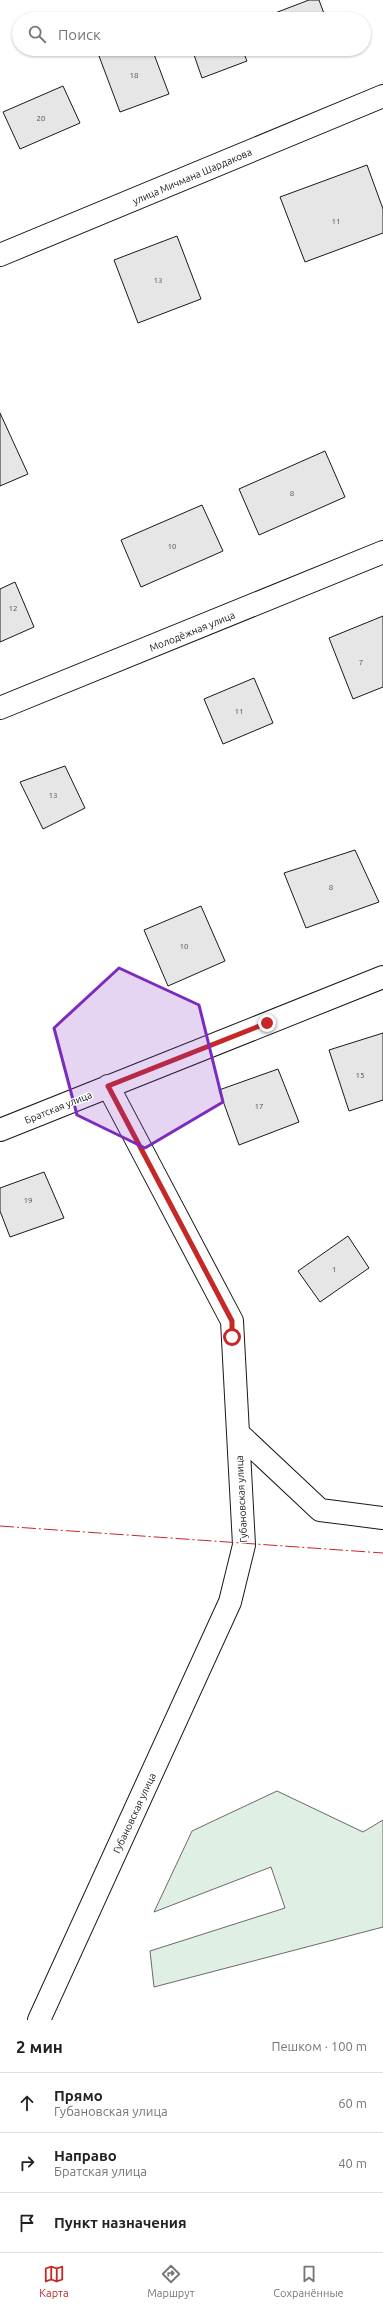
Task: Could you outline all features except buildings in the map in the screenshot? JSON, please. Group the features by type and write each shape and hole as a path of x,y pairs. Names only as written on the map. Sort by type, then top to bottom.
{"street":[{"name":"улица Мичмана Шардакова","path":"0,255 383,96"},
{"name":"Молодёжная улица","path":"0,708 383,552"},
{"name":"Братская улица","path":"0,1130 383,977"},
{"name":"Губановская улица","path":"38,2020 230,1602 244,1545 232,1321 108,1086"},
{"path":"238,1433 320,1510 383,1518"}],"highlighted area":[{"path":"119,968 199,1005 223,1102 145,1148 77,1115 54,1028"}],"green space":[{"path":"277,1791 363,1832 383,1820 383,1927 154,1987 150,1951 285,1908 271,1867 154,1912 192,1831"}],"power":[{"path":"0,1526 383,1553"}],"route":[{"path":"232,1337 232,1321 108,1086 267,1023"}]}
